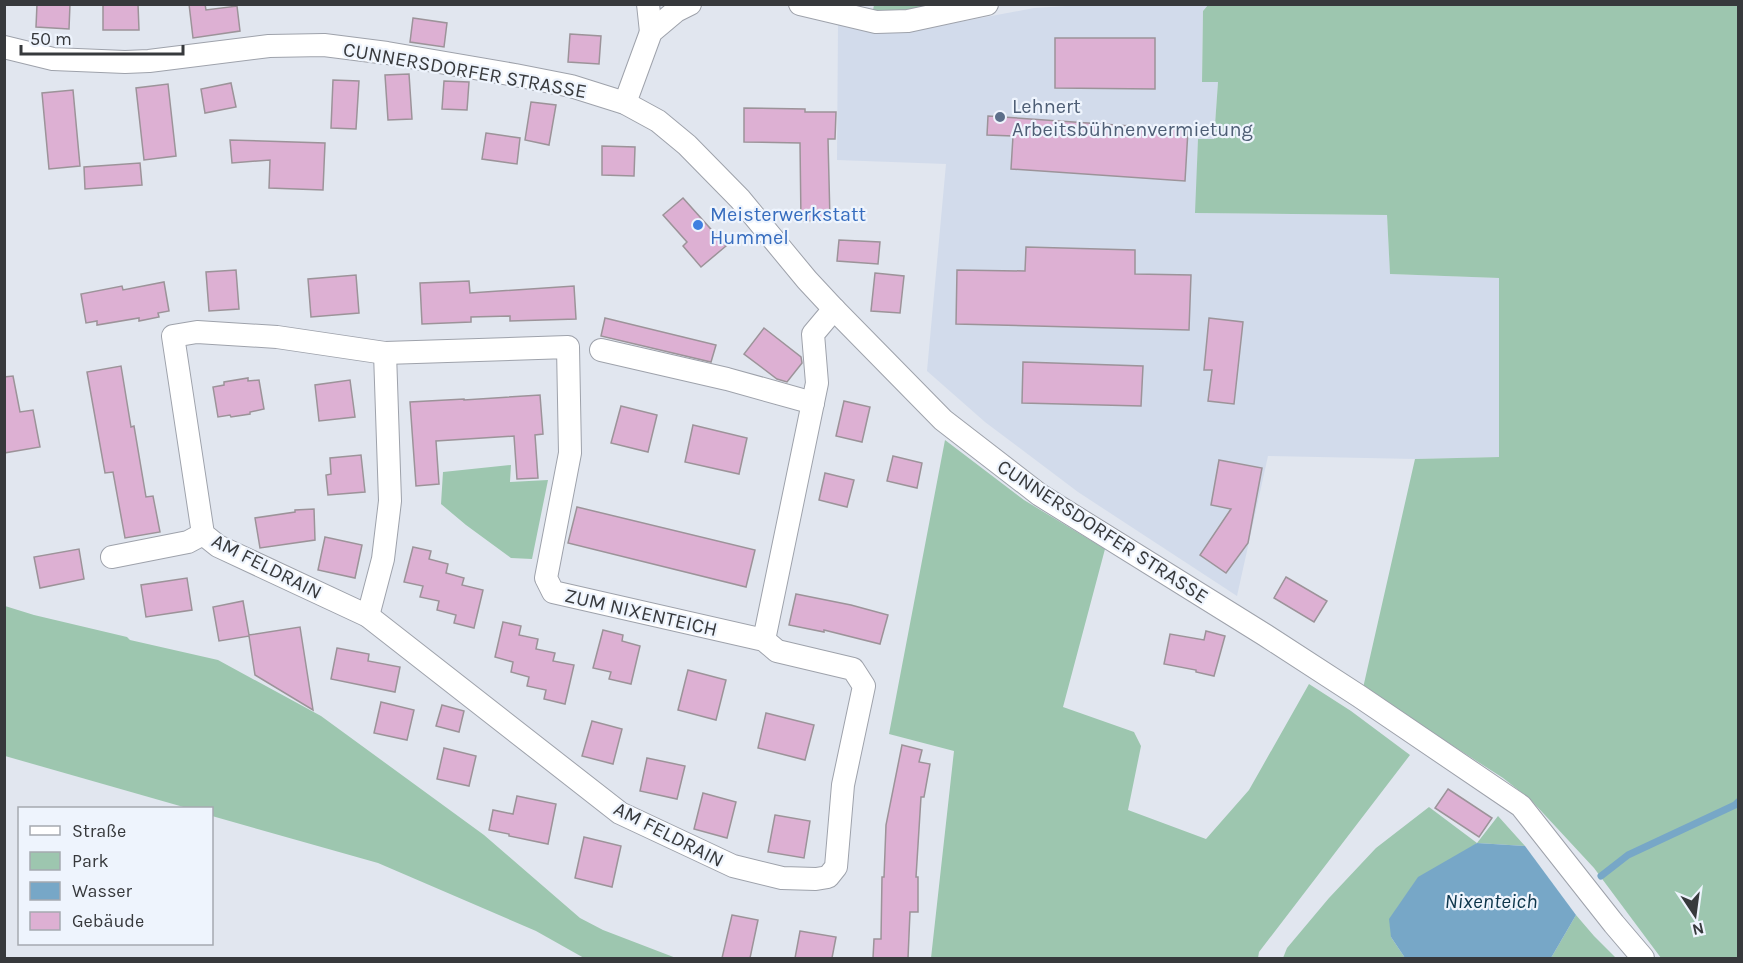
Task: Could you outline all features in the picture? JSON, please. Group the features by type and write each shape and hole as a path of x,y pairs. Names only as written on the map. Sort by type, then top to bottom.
{"street":[{"path":"626,103 651,32 648,4"},
{"path":"651,32 676,11 690,4"},
{"path":"800,4 876,22 908,21 987,4"},
{"name":"CUNNERSDORFER STRASSE","path":"4,47 53,59 125,62 269,46 324,45 387,53 515,75 571,86 626,103 658,121 687,145 740,199 807,280 943,420 1040,495 1265,635 1521,806 1643,958"},
{"path":"764,640 818,383 813,334 834,309"},
{"name":"ZUM NIXENTEICH","path":"173,336 197,332 278,337 385,353 568,347 570,453 546,578 553,592 764,640"},
{"name":"AM FELDRAIN","path":"173,336 203,534 218,546 368,616 620,813 733,866 782,878 828,877 836,867 843,785 864,686 854,669 777,651 764,640"},
{"path":"602,350 727,379 813,403"},
{"path":"368,616 383,559 390,501 385,353"},
{"path":"112,557 188,542 203,534"}],"shaded area":[{"path":"1098,4 1208,5 1203,11 1202,82 1218,82 1214,140 1198,140 1196,213 1387,215 1390,274 1500,278 1499,457 1415,459 1268,456 1237,596 1078,492 985,422 927,371 946,164 837,160 838,25 868,30 917,30 1034,8"}],"green space":[{"path":"874,5 947,5 908,11 873,10"},
{"path":"1208,5 1738,5 1738,958 1661,958 1594,868 1530,799 1503,778 1363,688 1415,459 1499,457 1499,278 1390,274 1387,215 1195,213 1198,139 1214,139 1218,82 1202,82 1203,11"},
{"path":"945,440 1024,500 1105,549 1063,707 1134,732 1141,746 1128,810 1206,839 1249,790 1309,684 1351,711 1410,755 1259,952 1258,958 931,958 954,751 889,734"},
{"path":"511,465 510,482 548,480 532,559 511,558 441,504 443,472"},
{"path":"5,606 127,637 130,640 218,660 321,716 484,835 580,918 603,930 676,958 584,958 536,931 378,863 213,816 213,807 184,807 5,756"},
{"path":"1429,807 1477,843 1391,937 1405,958 1283,958 1287,948 1329,898 1376,848"},
{"path":"1498,816 1525,846 1477,843"},
{"path":"1576,915 1594,936 1616,958 1551,958"}],"water":[{"name":"Nixenteich","path":"1477,843 1525,846 1576,915 1551,958 1405,958 1391,937 1389,919 1418,877"}],"building":[{"path":"37,4 70,4 69,29 36,27"},
{"path":"103,4 138,4 139,30 103,30"},
{"path":"189,4 205,4 206,10 237,6 240,31 193,38"},
{"path":"413,18 447,23 444,47 410,42"},
{"path":"570,34 601,36 599,64 568,62"},
{"path":"1055,38 1155,38 1155,89 1055,88"},
{"path":"409,74 412,119 388,120 385,75"},
{"path":"333,80 359,81 356,129 331,128"},
{"path":"444,81 469,82 467,110 442,109"},
{"path":"231,83 236,107 205,113 201,89"},
{"path":"168,84 176,156 144,160 136,88"},
{"path":"73,90 80,166 49,169 42,93"},
{"path":"531,102 556,105 549,145 525,140"},
{"path":"744,108 836,112 835,139 828,139 830,220 801,221 800,143 744,142"},
{"path":"988,116 1188,130 1185,181 1011,169 1013,136 987,135"},
{"path":"486,133 520,138 517,164 482,159"},
{"path":"230,140 325,143 323,190 269,188 270,160 232,163"},
{"path":"602,146 635,147 634,176 602,175"},
{"path":"140,163 142,185 85,189 84,167"},
{"path":"683,198 726,246 701,267 683,246 687,242 663,215"},
{"path":"839,240 880,242 878,264 837,261"},
{"path":"1026,247 1135,250 1135,274 1191,275 1189,330 956,324 957,270 1025,271"},
{"path":"236,270 239,309 209,311 206,272"},
{"path":"875,273 904,276 900,313 871,311"},
{"path":"356,275 359,313 311,317 308,279"},
{"path":"469,281 470,293 574,286 576,319 510,321 510,316 471,317 471,322 422,324 420,283"},
{"path":"164,282 169,311 158,313 159,317 97,325 97,321 86,323 81,294 122,286 123,290"},
{"path":"605,318 716,345 711,362 601,336"},
{"path":"1209,318 1243,322 1234,404 1208,401 1212,370 1204,370"},
{"path":"764,328 801,357 802,363 787,382 777,379 744,354"},
{"path":"1023,362 1143,366 1141,406 1022,403"},
{"path":"121,366 146,497 153,496 160,532 125,538 113,472 105,473 87,372"},
{"path":"13,376 20,412 33,410 40,447 4,453 4,377"},
{"path":"248,378 248,381 259,380 264,409 250,412 250,414 218,417 213,387 224,385 224,382"},
{"path":"350,380 355,417 319,421 315,385"},
{"path":"540,395 543,434 535,435 538,478 517,479 514,436 436,441 439,484 416,486 410,402"},
{"path":"844,401 870,407 862,442 836,436"},
{"path":"621,406 657,415 648,452 611,443"},
{"path":"693,425 747,438 739,474 685,462"},
{"path":"361,455 365,492 328,495 326,475 331,474 330,458"},
{"path":"893,456 922,463 917,488 887,481"},
{"path":"1219,460 1262,468 1248,543 1226,573 1200,555 1231,509 1211,505"},
{"path":"825,473 854,480 847,507 819,500"},
{"path":"577,507 755,550 746,587 568,543"},
{"path":"314,509 315,540 260,548 255,518 295,512 295,510"},
{"path":"325,537 362,545 355,578 318,570"},
{"path":"413,547 431,551 429,559 448,564 446,573 464,578 462,585 483,590 474,628 454,623 456,615 437,610 439,601 420,597 423,586 404,582"},
{"path":"79,549 84,579 40,588 34,557"},
{"path":"1286,577 1327,601 1314,622 1274,598"},
{"path":"187,578 192,610 146,617 141,585"},
{"path":"796,594 888,615 880,644 824,630 824,632 789,625"},
{"path":"243,601 249,635 300,627 313,710 255,675 249,636 219,641 213,607"},
{"path":"503,622 521,626 519,635 538,639 536,649 555,653 553,661 574,665 565,704 544,699 546,690 527,686 529,677 511,672 513,662 495,657"},
{"path":"603,630 623,635 622,641 640,646 631,684 609,679 611,672 593,668"},
{"path":"1206,631 1225,636 1214,676 1164,664 1170,634 1204,640"},
{"path":"337,648 369,654 368,661 400,667 395,692 331,679"},
{"path":"688,670 726,680 716,720 678,710"},
{"path":"381,702 414,710 407,740 374,733"},
{"path":"442,705 464,711 459,732 436,726"},
{"path":"766,713 814,725 805,760 758,748"},
{"path":"592,721 622,729 613,764 582,756"},
{"path":"902,745 922,750 919,762 930,764 924,797 921,797 916,877 918,877 918,912 910,912 908,958 873,958 874,939 881,939 886,825"},
{"path":"444,748 476,756 469,786 437,779"},
{"path":"647,758 685,766 677,799 640,791"},
{"path":"1448,789 1492,818 1479,837 1435,808"},
{"path":"703,793 736,802 727,838 694,829"},
{"path":"517,796 556,804 548,844 489,830 493,810 513,814"},
{"path":"775,815 810,821 804,858 768,852"},
{"path":"584,837 621,846 612,887 575,878"},
{"path":"732,915 758,920 750,958 722,958"},
{"path":"800,931 836,937 832,958 795,958"}],"waterway":[{"path":"1601,876 1628,855 1738,802"}],"place":[{"name":"Lehnert Arbeitsbühnenvermietung","path":"1000,117"},
{"name":"Meisterwerkstatt Hummel","path":"698,225"}]}
